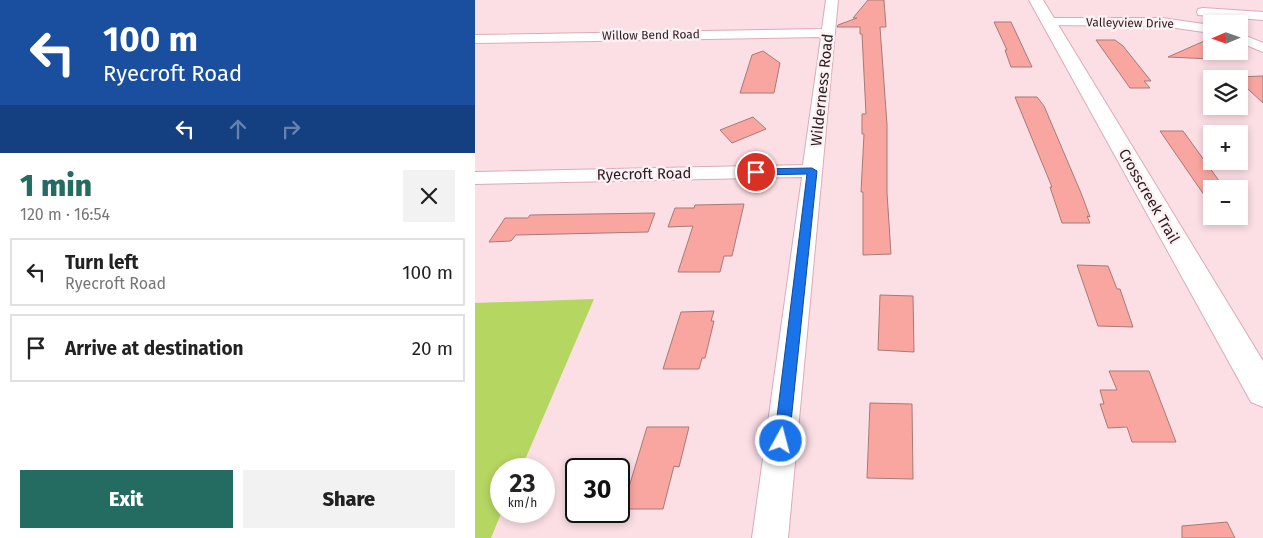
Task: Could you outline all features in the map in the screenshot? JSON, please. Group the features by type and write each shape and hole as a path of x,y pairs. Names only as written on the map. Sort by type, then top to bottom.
{"street":[{"name":"Wilderness Road","path":"770,538 832,0"},
{"name":"Crosscreek Trail","path":"1036,0 1263,391"},
{"path":"1195,0 1204,15"},
{"path":"1203,12 1263,16"},
{"name":"Valleyview Drive","path":"1049,22 1162,22 1203,27"},
{"name":"Willow Bend Road","path":"475,38 828,33"},
{"path":"1248,41 1263,48"},
{"name":"Ryecroft Road","path":"475,178 812,171"}],"green space":[{"path":"594,299 526,458 490,458 490,523 497,523 491,538 475,538 475,303"}],"building":[{"path":"868,0 884,0 886,27 880,27 887,125 887,193 891,254 863,255 863,192 861,192 864,134 862,134 862,114 866,114 862,34 860,34 860,27 837,27 857,18 853,18"},
{"path":"994,22 1011,22 1032,67 1011,67 1005,50 1007,50"},
{"path":"1096,40 1115,40 1123,46 1151,81 1144,81 1150,88 1130,88"},
{"path":"1203,42 1203,59 1168,57"},
{"path":"763,51 780,63 774,93 740,93 752,55"},
{"path":"1263,76 1263,103 1248,89 1248,77"},
{"path":"1015,97 1037,97 1044,106 1081,193 1090,217 1087,216 1090,223 1062,223 1050,187 1052,187"},
{"path":"753,117 766,129 732,143 720,130"},
{"path":"1160,131 1183,131 1203,159 1203,170 1211,170 1218,180 1203,180 1203,193"},
{"path":"744,204 732,256 724,256 720,272 678,272 693,226 668,227 675,208 694,208 695,205"},
{"path":"655,213 648,232 516,235 511,241 489,242 505,218 528,218 530,215"},
{"path":"1077,265 1108,266 1117,289 1120,289 1133,327 1098,326"},
{"path":"880,295 913,296 914,352 878,350"},
{"path":"714,311 711,321 714,321 705,358 702,358 699,369 663,369 681,312"},
{"path":"1109,371 1149,371 1176,442 1132,442 1127,427 1108,428 1100,404 1104,404 1100,390 1117,390"},
{"path":"870,403 912,404 913,479 867,478"},
{"path":"647,427 689,427 679,467 674,466 663,509 630,509 630,484"},
{"path":"1227,522 1235,538 1182,538 1182,526"}],"route":[{"path":"756,172 812,171 781,441"}]}
